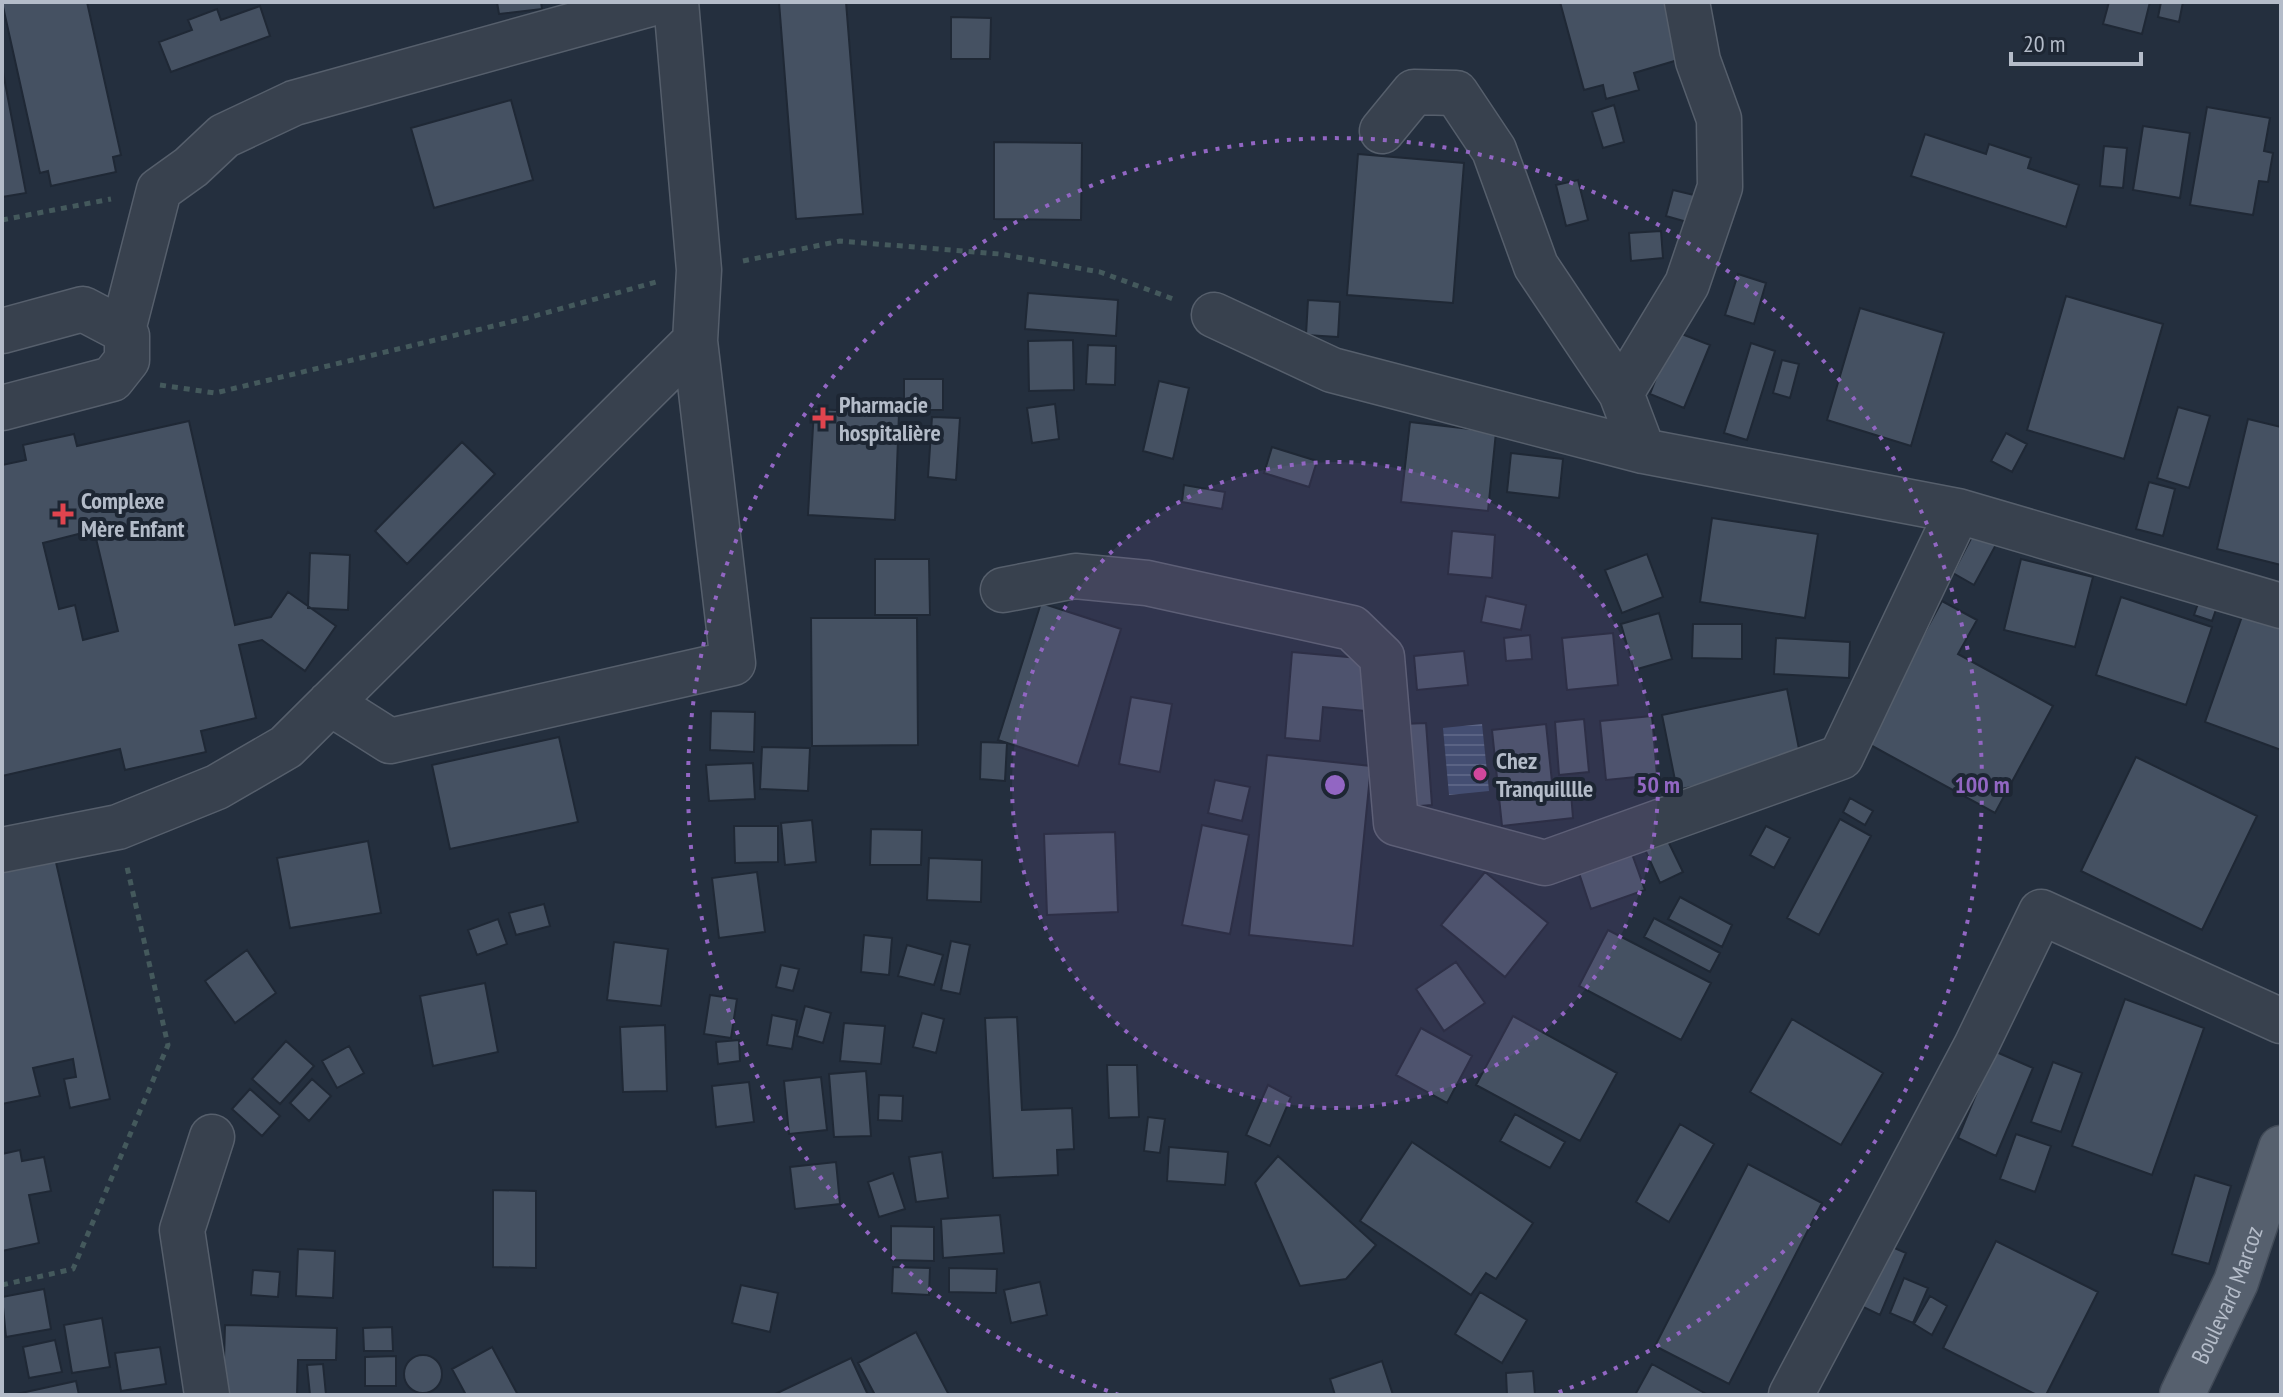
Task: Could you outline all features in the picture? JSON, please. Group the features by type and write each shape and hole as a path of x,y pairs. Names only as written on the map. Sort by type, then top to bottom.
{"main road":[{"name":"Boulevard Marcoz","path":"2182,1395 2236,1282 2281,1148"}],"street":[{"path":"123,330 159,190 191,167 224,136 294,103 657,2"},
{"path":"330,703 390,741 733,663 695,341 699,270 676,2"},
{"path":"1621,393 1687,284 1720,187 1719,119 1698,61 1687,2"},
{"path":"1382,131 1414,92 1456,93 1494,150 1536,266 1621,393 1643,451"},
{"path":"2,331 83,309 123,330 127,336 127,360 112,379 2,408"},
{"path":"1214,315 1332,370 1643,451 1958,511 2281,606"},
{"path":"2,850 118,827 217,787 286,747 695,341"},
{"path":"1003,590 1075,576 1147,583 1352,628 1382,657 1396,823 1545,863 1841,757 1958,511"},
{"path":"1791,1395 1976,1046 2041,912 2281,1021"},
{"path":"207,1395 182,1230 212,1137"}],"path":[{"path":"2,220 159,190"},
{"path":"2,1285 73,1269 168,1045 118,827"}],"water":[{"path":"1482,724 1489,791 1449,795 1443,728"}],"building":[{"path":"2,2 87,2 121,155 113,157 116,172 51,186 48,171 40,173"},
{"path":"497,2 541,2 542,9 499,14"},
{"path":"779,2 846,2 863,214 796,219"},
{"path":"1560,2 1673,2 1688,57 1634,73 1639,90 1606,99 1603,85 1584,90"},
{"path":"2109,2 2150,2 2142,34 2103,24"},
{"path":"2161,2 2183,2 2179,22 2158,17"},
{"path":"260,6 270,36 171,72 159,42 192,30 188,20 217,9 221,20"},
{"path":"951,17 991,18 990,59 951,59"},
{"path":"2,67 26,193 2,197"},
{"path":"511,100 533,180 434,208 411,128"},
{"path":"1614,105 1624,142 1603,148 1592,112"},
{"path":"2207,107 2270,118 2264,151 2273,153 2268,182 2259,181 2253,215 2190,205"},
{"path":"2143,126 2190,133 2180,198 2133,190"},
{"path":"1925,134 1986,154 1989,144 2031,158 2028,168 2079,185 2066,227 1911,176"},
{"path":"994,142 1082,143 1081,220 994,219"},
{"path":"2104,146 2127,148 2123,188 2100,186"},
{"path":"1358,154 1464,163 1453,303 1347,295"},
{"path":"1578,180 1588,220 1566,226 1556,185"},
{"path":"1673,190 1694,195 1687,222 1666,216"},
{"path":"1661,231 1663,258 1631,261 1629,233"},
{"path":"1738,274 1766,283 1754,324 1725,315"},
{"path":"1028,293 1118,300 1116,336 1025,329"},
{"path":"2066,296 2163,324 2124,459 2027,430"},
{"path":"1308,300 1340,302 1338,337 1306,335"},
{"path":"1860,308 1944,333 1911,446 1827,420"},
{"path":"1674,331 1710,345 1684,408 1650,394"},
{"path":"1073,340 1074,390 1029,391 1028,341"},
{"path":"1751,343 1775,351 1747,440 1724,433"},
{"path":"1088,345 1116,346 1115,385 1086,384"},
{"path":"1782,360 1799,364 1790,398 1773,393"},
{"path":"904,379 943,379 943,410 904,410"},
{"path":"1159,381 1189,388 1173,459 1143,451"},
{"path":"1055,404 1059,439 1032,443 1027,408"},
{"path":"2178,407 2210,416 2189,488 2157,478"},
{"path":"814,409 899,413 895,520 808,515"},
{"path":"932,417 960,418 956,480 928,477"},
{"path":"2248,419 2281,427 2281,565 2217,549"},
{"path":"189,421 235,625 271,617 288,592 336,626 305,671 262,640 239,645 256,718 201,731 206,752 125,770 120,749 2,776 2,465 26,460 23,445 74,434 77,446","holes":["94,530 118,631 83,640 75,605 59,609 43,543"]},
{"path":"1410,422 1496,432 1488,511 1401,502"},
{"path":"2006,433 2027,444 2012,472 1991,461"},
{"path":"462,442 495,474 407,564 375,531"},
{"path":"1272,447 1317,461 1309,487 1264,473"},
{"path":"1511,453 1563,459 1559,498 1507,492"},
{"path":"2149,482 2175,489 2163,536 2136,529"},
{"path":"1184,485 1225,492 1222,509 1182,502"},
{"path":"1712,518 1818,534 1805,618 1700,602"},
{"path":"1976,529 1998,541 1974,585 1953,573"},
{"path":"1452,531 1495,535 1492,578 1448,574"},
{"path":"310,553 350,555 348,610 308,608"},
{"path":"1647,554 1663,597 1622,613 1605,570"},
{"path":"875,559 929,559 930,615 875,615"},
{"path":"2021,559 2093,577 2075,647 2004,630"},
{"path":"2201,595 2219,601 2212,621 2194,615"},
{"path":"1486,596 1526,605 1521,630 1481,622"},
{"path":"2121,597 2212,627 2186,705 2096,675"},
{"path":"1942,601 1977,620 1958,654 2053,706 1995,813 1865,742"},
{"path":"1041,603 1121,629 1078,766 998,740"},
{"path":"2246,605 2281,617 2281,750 2205,722"},
{"path":"1659,613 1672,659 1634,670 1621,624"},
{"path":"811,618 917,618 918,745 812,746"},
{"path":"1693,624 1742,624 1742,659 1692,658"},
{"path":"1613,633 1618,685 1567,690 1562,638"},
{"path":"1530,635 1532,659 1506,661 1504,638"},
{"path":"1776,638 1850,642 1849,678 1774,674"},
{"path":"1464,651 1468,685 1417,690 1414,656"},
{"path":"1292,652 1370,659 1366,711 1323,707 1320,741 1285,738"},
{"path":"1787,689 1802,764 1677,790 1662,715"},
{"path":"1131,697 1172,704 1160,772 1119,764"},
{"path":"711,711 755,712 754,752 710,750"},
{"path":"1652,716 1657,775 1606,780 1600,721"},
{"path":"1584,719 1589,772 1559,775 1555,722"},
{"path":"1426,723 1432,805 1408,807 1402,724"},
{"path":"1546,724 1552,782 1570,780 1573,818 1502,826 1492,730"},
{"path":"559,737 578,822 450,849 432,765"},
{"path":"981,742 1007,743 1005,781 980,779"},
{"path":"762,747 810,748 808,791 760,789"},
{"path":"1267,755 1371,766 1353,946 1249,935"},
{"path":"2136,757 2257,816 2202,930 2081,871"},
{"path":"753,763 755,799 709,801 706,765"},
{"path":"1215,780 1250,787 1242,821 1208,813"},
{"path":"1850,798 1873,811 1865,825 1843,812"},
{"path":"1840,819 1871,836 1819,935 1787,918"},
{"path":"812,820 816,862 785,865 781,823"},
{"path":"1202,825 1249,835 1230,934 1182,925"},
{"path":"734,826 778,826 778,862 735,863"},
{"path":"1766,826 1790,838 1774,868 1750,855"},
{"path":"871,829 922,830 921,865 870,865"},
{"path":"1115,832 1118,912 1047,915 1044,834"},
{"path":"1665,835 1683,872 1660,883 1643,845"},
{"path":"368,841 381,913 290,928 277,858"},
{"path":"1632,854 1645,890 1591,909 1579,873"},
{"path":"55,858 110,1099 70,1108 64,1079 76,1077 73,1059 33,1068 40,1096 2,1104 2,870"},
{"path":"929,858 982,860 981,902 927,900"},
{"path":"757,872 765,932 719,938 712,878"},
{"path":"1485,872 1548,923 1505,977 1441,925"},
{"path":"1680,897 1732,925 1722,947 1668,919"},
{"path":"544,904 550,926 516,935 509,913"},
{"path":"1654,918 1720,953 1710,972 1644,937"},
{"path":"498,919 507,944 477,955 468,930"},
{"path":"1608,930 1711,983 1681,1040 1579,986"},
{"path":"864,935 892,938 889,975 861,972"},
{"path":"951,941 970,945 960,994 941,990"},
{"path":"614,942 668,949 661,1006 607,1000"},
{"path":"907,945 943,955 934,985 898,976"},
{"path":"247,950 276,993 235,1023 205,981"},
{"path":"1456,962 1485,1003 1444,1031 1416,989"},
{"path":"781,965 799,969 793,991 776,987"},
{"path":"485,983 498,1052 433,1066 420,996"},
{"path":"710,995 737,999 731,1038 704,1034"},
{"path":"2125,999 2204,1028 2152,1175 2072,1146"},
{"path":"805,1006 831,1013 823,1043 797,1036"},
{"path":"922,1013 944,1019 936,1053 913,1047"},
{"path":"772,1015 797,1020 792,1049 767,1045"},
{"path":"1513,1016 1617,1073 1580,1141 1476,1085"},
{"path":"1017,1017 1022,1110 1072,1108 1074,1149 1057,1150 1058,1175 993,1178 985,1018"},
{"path":"1792,1019 1883,1073 1841,1145 1750,1092"},
{"path":"844,1023 885,1026 881,1064 840,1061"},
{"path":"665,1025 667,1091 623,1092 620,1027"},
{"path":"1421,1028 1472,1056 1447,1103 1396,1075"},
{"path":"739,1040 740,1061 718,1064 716,1042"},
{"path":"286,1041 314,1066 280,1104 252,1079"},
{"path":"349,1046 364,1073 337,1088 322,1061"},
{"path":"1994,1051 2033,1068 1996,1156 1958,1138"},
{"path":"2053,1062 2082,1073 2061,1132 2031,1122"},
{"path":"1107,1065 1137,1065 1139,1117 1109,1118"},
{"path":"866,1071 871,1136 834,1137 829,1074"},
{"path":"821,1077 827,1130 789,1134 784,1081"},
{"path":"312,1079 331,1096 309,1121 290,1103"},
{"path":"749,1082 754,1122 716,1127 712,1086"},
{"path":"1268,1085 1291,1097 1270,1146 1246,1135"},
{"path":"250,1089 280,1116 262,1136 232,1109"},
{"path":"879,1095 903,1096 902,1121 878,1120"},
{"path":"1515,1114 1565,1142 1550,1168 1500,1141"},
{"path":"1148,1117 1165,1119 1160,1153 1144,1151"},
{"path":"1680,1124 1714,1144 1669,1222 1636,1202"},
{"path":"2016,1134 2051,1146 2035,1192 2000,1179"},
{"path":"1412,1142 1533,1223 1496,1279 1486,1273 1471,1295 1360,1221"},
{"path":"1169,1147 1228,1152 1225,1185 1167,1181"},
{"path":"20,1150 22,1161 44,1157 51,1191 29,1195 39,1243 2,1251 2,1154"},
{"path":"942,1152 948,1198 916,1202 909,1157"},
{"path":"1278,1156 1376,1245 1346,1279 1300,1286 1255,1183"},
{"path":"836,1162 840,1204 795,1209 790,1167"},
{"path":"1748,1164 1822,1203 1729,1384 1655,1346"},
{"path":"893,1173 905,1209 879,1217 868,1182"},
{"path":"2195,1175 2231,1186 2209,1264 2172,1254"},
{"path":"493,1190 536,1191 536,1268 493,1267"},
{"path":"1000,1215 1004,1253 943,1258 941,1219"},
{"path":"891,1226 934,1227 934,1261 891,1260"},
{"path":"1996,1241 2098,1292 2046,1395 2037,1395 1943,1348"},
{"path":"1883,1243 1906,1253 1880,1315 1857,1304"},
{"path":"298,1249 335,1251 333,1298 296,1296"},
{"path":"893,1267 930,1268 929,1295 892,1293"},
{"path":"949,1268 997,1269 996,1293 949,1292"},
{"path":"253,1270 280,1272 278,1297 251,1295"},
{"path":"1904,1278 1928,1288 1913,1323 1890,1313"},
{"path":"1040,1282 1047,1315 1011,1323 1004,1290"},
{"path":"741,1285 778,1293 770,1332 732,1323"},
{"path":"44,1289 51,1329 6,1337 2,1297"},
{"path":"1480,1292 1527,1320 1502,1363 1455,1334"},
{"path":"1930,1296 1947,1306 1932,1335 1914,1324"},
{"path":"102,1318 110,1367 72,1373 64,1325"},
{"path":"225,1325 337,1328 336,1360 298,1360 297,1395 223,1395"},
{"path":"392,1327 393,1351 364,1351 363,1328"},
{"path":"916,1332 949,1395 875,1395 858,1363"},
{"path":"55,1340 62,1372 29,1378 23,1347"},
{"path":"160,1347 166,1384 121,1391 115,1353"},
{"path":"492,1347 518,1395 466,1395 452,1369"},
{"path":"423,1355 436,1361 442,1374 436,1387 423,1393 410,1387 404,1374 410,1361"},
{"path":"396,1356 396,1386 365,1386 365,1357"},
{"path":"851,1358 868,1395 773,1395"},
{"path":"1382,1361 1393,1395 1335,1395 1330,1379"},
{"path":"323,1364 326,1395 310,1395 307,1365"},
{"path":"1652,1364 1708,1395 1635,1395"},
{"path":"1533,1371 1535,1395 1507,1395 1506,1373"},
{"path":"76,1381 79,1395 12,1395"}],"place":[{"name":"Pharmacie hospitalière","path":"823,418"},
{"name":"Complexe Mère Enfant","path":"63,514"},
{"name":"Chez Tranquilllle","path":"1480,774"}]}
